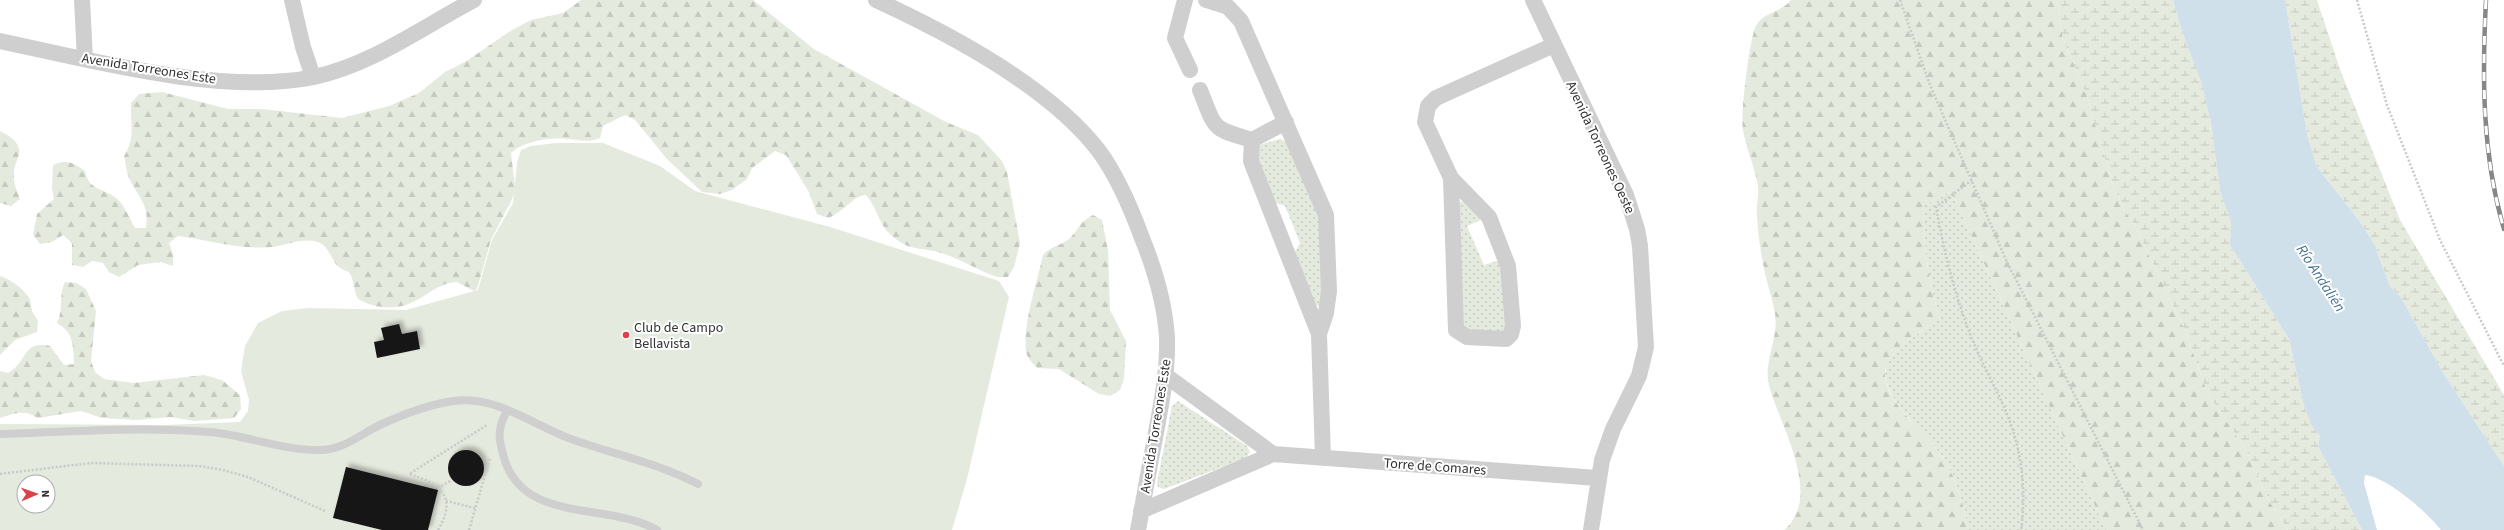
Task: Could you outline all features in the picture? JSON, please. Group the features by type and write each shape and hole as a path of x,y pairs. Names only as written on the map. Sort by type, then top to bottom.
{"street":[{"path":"82,0 85,58"},
{"path":"292,0 303,47 313,77"},
{"name":"Avenida Torreones Este","path":"0,41 161,73 210,79 282,81 313,77 350,66 383,52 474,0"},
{"name":"Avenida Torreones Este","path":"876,0 930,26 997,66 1062,113 1087,136 1111,169 1135,220 1156,277 1167,338 1165,375 1138,530"},
{"path":"1185,0 1175,38 1190,70"},
{"path":"1206,0 1228,7 1237,15 1286,122 1326,215 1329,291 1326,313 1320,334 1323,458"},
{"name":"Avenida Torreones Oeste","path":"1533,0 1626,195 1637,229 1640,246 1647,331 1645,358 1634,389 1607,443 1597,478 1591,530"},
{"path":"1450,178 1456,330 1467,337 1506,339 1511,334 1513,326 1506,257 1489,217 1450,178 1425,122 1428,106 1436,98 1554,45"},
{"path":"1200,90 1218,128 1252,140 1286,122"},
{"path":"1252,140 1251,161 1320,334"},
{"path":"1165,375 1273,454"},
{"name":"Torre de Comares","path":"1141,511 1273,454 1597,478"}],"lane":[{"path":"0,434 148,430 209,432 229,434 289,448 321,450 341,446 387,422 447,402 478,401 494,404 569,438 666,470 698,484"},
{"path":"507,411 498,431 508,472 519,488 529,495 550,503 628,519 657,530"}],"path":[{"path":"1900,0 1930,85 2007,262 2143,530"},
{"path":"2356,0 2387,105 2440,240 2504,366"},
{"path":"1972,180 1936,207 1946,257 1960,304 1975,346 2004,406 2017,449 2024,490 2021,530"},
{"path":"438,530 445,516 446,501 438,488 428,480 409,474 507,411"},
{"path":"469,530 498,431"},
{"path":"0,474 91,463 199,466 223,470 259,481 325,510"},
{"path":"438,488 452,480"},
{"path":"446,501 476,508"}],"green space":[{"path":"581,0 753,0 814,49 946,122 978,135 1002,161 1007,172 1020,243 1014,267 1008,277 997,277 947,255 909,247 897,240 886,230 866,195 856,198 833,216 828,218 817,214 809,192 786,155 775,151 752,168 747,179 732,190 720,194 702,192 667,159 635,120 625,115 603,126 600,138 596,140 545,139 523,145 511,153 515,187 513,197 491,240 477,289 474,291 457,282 450,283 439,287 413,302 399,307 371,305 358,299 349,272 338,266 328,250 320,243 315,241 309,240 260,248 236,246 178,236 169,243 173,254 173,266 161,262 138,265 119,277 109,272 103,263 92,261 83,267 72,265 72,243 63,235 52,242 40,244 33,235 37,214 54,199 52,188 53,165 62,162 69,162 77,165 85,171 87,177 93,185 119,201 135,228 146,228 147,220 145,207 129,178 124,156 130,143 132,130 131,103 139,94 162,92 228,109 262,109 342,118 389,106 419,93 445,72 465,62 512,30 531,20 563,13"},
{"path":"1791,0 2057,0 2063,39 2086,93 2113,185 2125,211 2134,224 2187,335 2207,392 2246,450 2270,502 2288,530 2106,530 1951,191 1924,205 1925,249 1932,291 1940,319 1900,347 1890,358 1885,371 1886,384 1892,397 1901,410 1942,456 1952,473 1962,501 1967,530 1784,530 1795,516 1800,499 1800,480 1796,460 1769,386 1769,359 1776,323 1765,273 1758,230 1758,186 1744,137 1742,122 1746,81 1754,31 1757,24 1765,16 1786,5"},
{"path":"2057,0 2173,0 2182,32 2201,80 2211,123 2220,191 2232,222 2230,245 2289,339 2303,402 2311,425 2320,436 2318,446 2362,530 2288,530 2270,502 2246,450 2207,392 2187,335 2134,224 2125,211 2113,185 2086,93 2063,39"},
{"path":"2285,0 2317,0 2341,72 2400,220 2504,395 2504,466 2442,371 2402,299 2390,286 2374,244 2361,223 2317,167 2307,134"},
{"path":"0,131 11,137 17,143 19,149 19,154 15,165 14,178 15,186 20,199 11,206 0,203"},
{"path":"1280,139 1286,142 1320,213 1324,302 1318,306 1315,305 1294,254 1300,243 1285,206 1272,202 1255,152 1259,145"},
{"name":"Club de Campo Bellavista","path":"556,143 603,143 660,166 695,191 830,227 999,281 1009,297 967,479 952,530 0,530 0,424 165,425 240,422 248,411 249,400 241,371 245,346 258,323 282,311 308,308 406,310 478,290 492,240 513,203 517,163 521,150 531,146"},
{"path":"1951,191 2106,530 1967,530 1962,501 1956,482 1947,464 1934,446 1902,410 1893,397 1887,384 1886,371 1890,358 1894,353 1906,342 1940,319 1929,277 1925,249 1924,205"},
{"path":"1462,201 1481,218 1479,221 1467,226 1484,265 1500,260 1508,329 1504,334 1463,330 1459,203"},
{"path":"1093,215 1102,220 1108,250 1110,310 1126,341 1124,379 1120,390 1110,396 1099,394 1059,369 1037,368 1026,353 1028,315 1043,255 1069,239 1085,220"},
{"path":"0,276 13,282 25,292 30,300 35,317 38,320 37,332 15,340 0,355"},
{"path":"65,282 76,283 86,289 96,311 91,361 95,372 104,379 134,383 204,375 222,380 240,395 241,409 234,418 194,421 171,417 137,420 102,418 81,411 38,418 33,415 19,413 0,418 0,371 8,373 14,369 29,349 34,346 41,345 50,346 64,365 74,364 73,345 70,335 57,323"},
{"path":"1178,401 1247,446 1250,452 1246,458 1164,489 1158,487 1157,483 1172,406"}],"water":[{"name":"Río Andalién","path":"2173,0 2285,0 2307,134 2317,167 2361,223 2374,244 2390,286 2402,299 2442,371 2504,466 2504,530 2441,530 2417,505 2406,496 2384,482 2374,477 2365,475 2364,483 2377,530 2362,530 2318,446 2320,436 2311,425 2303,402 2289,339 2230,245 2231,222 2220,191 2211,123 2201,81 2182,32"}],"building":[{"path":"399,324 402,334 417,331 420,349 377,358 374,342 384,340 381,328"},
{"path":"470,450 479,455 483,461 483,475 479,481 470,486 462,486 453,481 449,475 448,464 453,455 459,451"},
{"path":"346,467 438,490 428,530 382,530 333,518"}],"railway":[{"path":"2486,0 2484,58 2485,116 2491,173 2504,229"}],"place":[{"name":"Club de Campo Bellavista","path":"626,335"}]}
